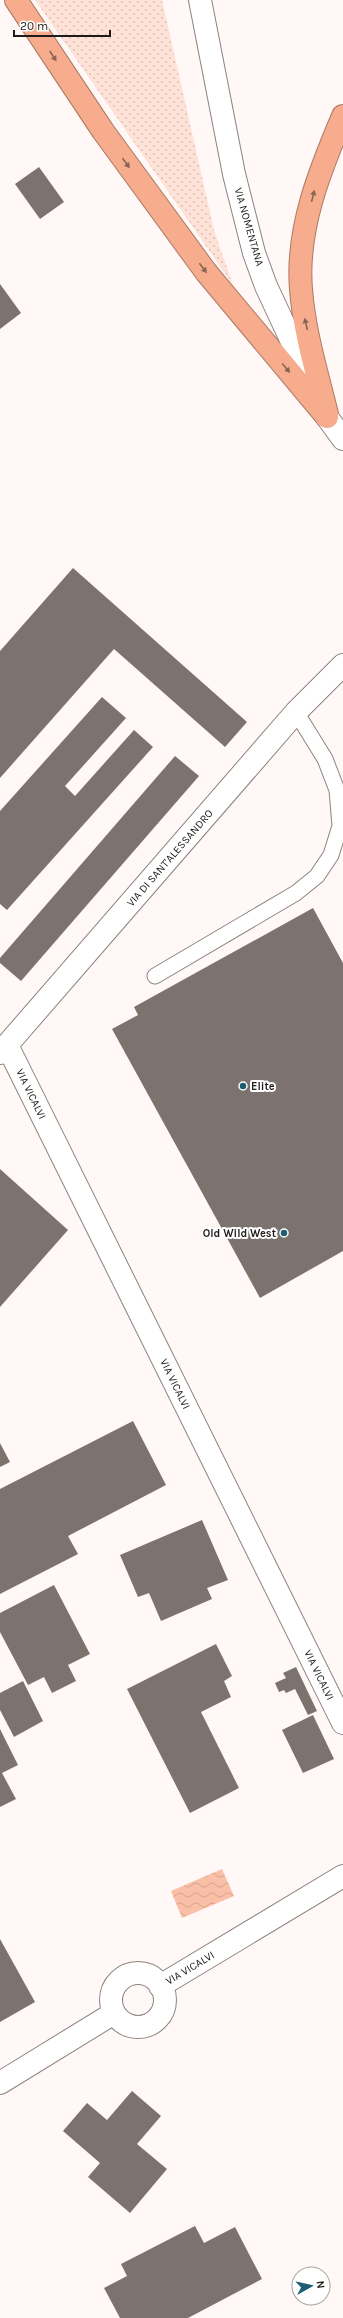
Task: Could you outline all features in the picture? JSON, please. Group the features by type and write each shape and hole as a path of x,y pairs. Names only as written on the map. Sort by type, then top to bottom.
{"highway":[{"path":"16,0 103,131 206,272 327,417"},
{"path":"327,417 304,316 300,288 302,254 315,187 343,116"}],"street":[{"name":"VIA NOMENTANA","path":"200,0 236,181 254,253 266,286 327,417 343,439"},
{"name":"VIA DI SANT'ALESSANDRO","path":"2,1044 296,712 343,665"},
{"name":"VIA VICALVI","path":"2,1044 343,1724"},
{"name":"VIA VICALVI","path":"160,1986 343,1876"},
{"name":"VIA VICALVI","path":"133,1974 146,1974 155,1979 164,1994 163,2011 151,2024 135,2027 126,2025 114,2013 111,1995 121,1979 133,1974"},
{"path":"0,2082 114,2013"}],"lane":[{"path":"155,976 296,893 317,876 331,855 340,826 337,790 326,760 296,712"}],"shaded area":[{"path":"35,0 162,0 214,230 233,285"}],"water":[{"path":"222,1869 234,1896 182,1918 171,1891"}],"building":[{"path":"39,167 64,202 40,219 15,184"},
{"path":"0,284 21,313 0,329"},
{"path":"73,568 247,722 225,747 114,649 0,778 0,651"},
{"path":"102,697 126,718 65,786 75,796 134,730 153,747 7,910 0,904 0,811"},
{"path":"175,756 199,776 21,981 0,963 0,958"},
{"name":"Elite","path":"313,908 343,963 343,1251 260,1298 112,1029 138,1015 134,1007"},
{"path":"0,1169 68,1230 0,1307"},
{"path":"133,1421 166,1485 68,1536 78,1554 0,1594 0,1489"},
{"path":"0,1443 10,1462 0,1467"},
{"path":"202,1520 228,1580 207,1588 212,1599 161,1621 149,1593 138,1597 120,1555"},
{"path":"54,1585 90,1654 68,1665 76,1681 52,1693 44,1677 28,1685 0,1632 0,1613"},
{"path":"216,1644 232,1676 224,1681 231,1697 201,1712 239,1788 190,1813 127,1689"},
{"path":"296,1667 317,1711 308,1715 295,1689 286,1693 284,1690 279,1692 275,1683 286,1678 283,1673"},
{"path":"23,1681 43,1721 14,1737 0,1710 0,1693"},
{"path":"313,1715 334,1759 303,1773 282,1730"},
{"path":"0,1729 18,1765 2,1773 16,1799 0,1807"},
{"path":"0,1939 35,2002 0,2022"},
{"path":"132,2091 161,2116 137,2144 167,2169 130,2213 88,2177 100,2163 63,2131 87,2103 107,2120"},
{"path":"195,2226 204,2243 235,2227 262,2279 188,2318 120,2318 104,2288 127,2276 121,2264"}],"place":[{"name":"Elite","path":"243,1086"},
{"name":"Old Wild West","path":"284,1233"}]}
